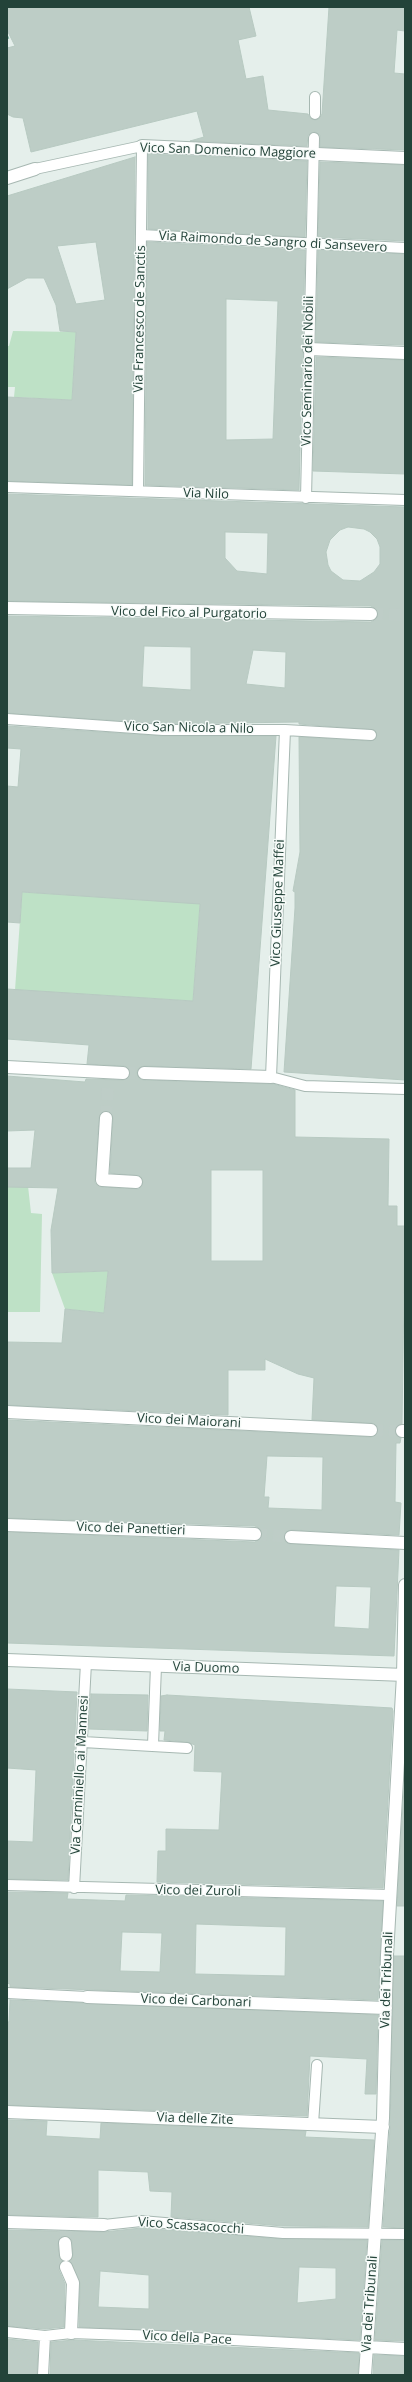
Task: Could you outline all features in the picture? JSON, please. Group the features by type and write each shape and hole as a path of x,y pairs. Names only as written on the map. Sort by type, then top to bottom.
{"street":[{"name":"Vico San Domenico Maggiore","path":"142,146 405,158"},
{"name":"Vico San Domenico Maggiore","path":"7,178 35,168"},
{"path":"308,349 405,353"},
{"name":"Vico del Fico al Purgatorio","path":"7,608 371,614"},
{"path":"7,1067 108,1078 123,1072"},
{"path":"144,1073 271,1077"},
{"path":"106,1118 102,1180 136,1182"},
{"name":"Vico dei Maiorani","path":"7,1412 372,1430"},
{"name":"Vico dei Panettieri","path":"7,1525 256,1534"},
{"path":"291,1537 405,1543"},
{"name":"Via dei Tribunali","path":"365,2375 375,2232 385,2121 386,2008 390,1895 404,1675 405,1585"},
{"name":"Via Duomo","path":"7,1660 404,1675"},
{"name":"Vico dei Carbonari","path":"87,1997 386,2008"},
{"name":"Via delle Zite","path":"7,2112 313,2124 385,2121"},
{"name":"Vico Scassacocchi","path":"7,2222 66,2226 104,2225"},
{"path":"65,2243 66,2261 72,2283 71,2333"},
{"path":"367,2347 405,2348"}],"lane":[{"path":"315,97 315,114"},
{"name":"Vico Seminario dei Nobili","path":"306,498 308,349 314,138"},
{"name":"Vico San Domenico Maggiore","path":"35,168 142,146"},
{"name":"Via Francesco de Sanctis","path":"138,491 142,146"},
{"name":"Via Raimondo de Sangro di Sansevero","path":"141,235 405,248"},
{"name":"Via Nilo","path":"7,487 306,498 405,500"},
{"name":"Vico San Nicola a Nilo","path":"7,719 163,730 285,730 371,735"},
{"name":"Vico Giuseppe Maffei","path":"271,1077 285,730"},
{"path":"271,1077 305,1086 405,1089"},
{"name":"Via Carminiello ai Mannesi","path":"74,1888 83,1742 86,1663"},
{"path":"153,1745 156,1666"},
{"path":"83,1742 187,1748"},
{"name":"Vico dei Zuroli","path":"7,1885 74,1888 390,1895"},
{"name":"Vico dei Carbonari","path":"7,1993 87,1997"},
{"path":"313,2124 317,2065"},
{"name":"Vico Scassacocchi","path":"104,2225 140,2221 283,2233 375,2232 405,2234"},
{"name":"Vico della Pace","path":"7,2332 45,2336 71,2333 367,2347"},
{"path":"43,2375 45,2336"}],"green space":[{"path":"13,331 76,332 72,400 14,397 15,387 7,387 7,346 9,346"},
{"path":"22,892 200,903 193,1001 15,990"},
{"path":"28,1186 31,1213 42,1214 40,1312 7,1312 7,1187"},
{"path":"108,1271 104,1313 65,1309 52,1273"}],"building":[{"path":"7,7 249,7 256,36 238,40 246,79 263,76 268,110 308,114 310,118 315,120 319,119 322,114 329,7 405,7 405,31 397,30 394,73 405,74 405,150 320,147 320,135 315,132 308,135 307,146 190,141 204,137 197,111 31,152 23,118 13,117 7,114 7,48 15,46 7,30"},
{"path":"148,154 307,161 305,237 148,229"},
{"path":"135,157 132,485 7,481 7,397 72,400 76,332 60,331 56,305 44,278 27,278 7,289 7,196","holes":["96,242 105,300 76,304 57,246"]},
{"path":"320,162 405,165 405,241 318,237"},
{"path":"147,242 305,250 299,490 145,485","holes":["226,299 278,301 273,439 226,440"]},
{"path":"318,250 405,254 405,345 316,342"},
{"path":"316,357 405,360 405,474 313,471"},
{"path":"7,494 405,507 405,1080 284,1072 295,908 295,892 293,891 300,852 299,737 371,741 377,736 375,730 299,724 299,722 163,724 7,713 7,616 371,622 378,618 377,610 371,606 7,601","holes":["348,527 364,529 370,532 377,539 380,547 380,564 374,572 360,581 343,580 331,571 328,565 326,552 330,540 340,530","225,532 268,533 267,574 237,571 225,558","144,646 191,647 191,690 142,687","253,650 286,652 285,688 246,684"]},
{"path":"7,726 163,736 276,736 251,1069 144,1066 138,1069 137,1073 140,1079 144,1080 273,1084 295,1090 295,1137 389,1139 388,1206 397,1206 397,1226 405,1226 402,1424 398,1425 395,1431 396,1435 401,1438 400,1443 396,1443 395,1502 401,1503 399,1535 291,1530 285,1533 284,1537 287,1543 291,1544 399,1550 394,1656 7,1643 7,1532 255,1542 261,1538 262,1534 259,1528 255,1526 7,1518 7,1420 371,1437 377,1434 378,1430 375,1424 371,1423 312,1420 314,1378 298,1374 265,1359 265,1370 228,1370 228,1415 7,1405 7,1342 62,1343 65,1309 104,1313 108,1271 52,1273 51,1230 58,1188 7,1187 7,1168 31,1168 35,1130 7,1131 7,1076 85,1082 86,1079 123,1080 129,1077 130,1073 127,1067 124,1066 87,1064 89,1045 7,1039 7,989 193,1001 200,904 22,892 20,923 7,922 7,786 18,787 21,749 7,748","holes":["102,1111 110,1112 113,1118 110,1173 140,1176 143,1182 139,1189 102,1187 95,1183 99,1118","211,1170 263,1170 263,1261 211,1261","267,1456 323,1457 322,1510 268,1508 269,1497 264,1497","336,1586 371,1587 369,1629 334,1627"]},
{"path":"7,1689 77,1692 68,1880 7,1879 7,1841 33,1842 36,1770 7,1768"},
{"path":"91,1694 148,1695 147,1731 89,1729"},
{"path":"167,1695 392,1708 383,1888 157,1882 158,1851 166,1851 166,1829 219,1830 222,1772 194,1771 195,1745 187,1742 164,1740 165,1731 160,1731 161,1696"},
{"path":"405,1771 405,1906 397,1906"},
{"path":"7,1892 68,1893 67,1899 125,1901 126,1895 383,1901 378,2000 10,1987 10,1984 7,1983","holes":["196,1924 286,1927 285,1976 195,1974","122,1932 162,1933 160,1972 120,1971"]},
{"path":"394,1956 405,1956 405,2228 383,2227 390,2128"},
{"path":"10,2000 378,2015 376,2094 365,2094 367,2059 310,2056 307,2116 7,2105 7,2022 9,2022"},
{"path":"7,2120 47,2121 46,2136 100,2139 101,2123 306,2131 305,2137 374,2140 368,2227 283,2226 171,2217 172,2192 150,2191 148,2172 98,2170 98,2217 7,2215"},
{"path":"141,2228 282,2239 367,2240 360,2340 79,2327 80,2283 70,2261 73,2255 71,2238 65,2236 60,2237 58,2244 59,2256 62,2261 59,2270 65,2284 64,2327 45,2329 7,2326 7,2230 104,2232","holes":["299,2267 336,2268 336,2299 297,2303","100,2271 149,2275 149,2309 98,2307"]},
{"path":"382,2240 405,2240 405,2341 375,2340"},
{"path":"7,2339 38,2342 37,2375 7,2375"},
{"path":"74,2340 359,2353 358,2375 50,2375 51,2342"},
{"path":"374,2355 405,2356 405,2375 373,2375"}],"tunnel":[{"path":"371,614 405,615"},
{"path":"123,1073 144,1073"},
{"path":"106,1118 108,1084"},
{"path":"371,1430 402,1431"},
{"path":"255,1534 291,1537"},
{"path":"65,2243 66,2229"}]}
